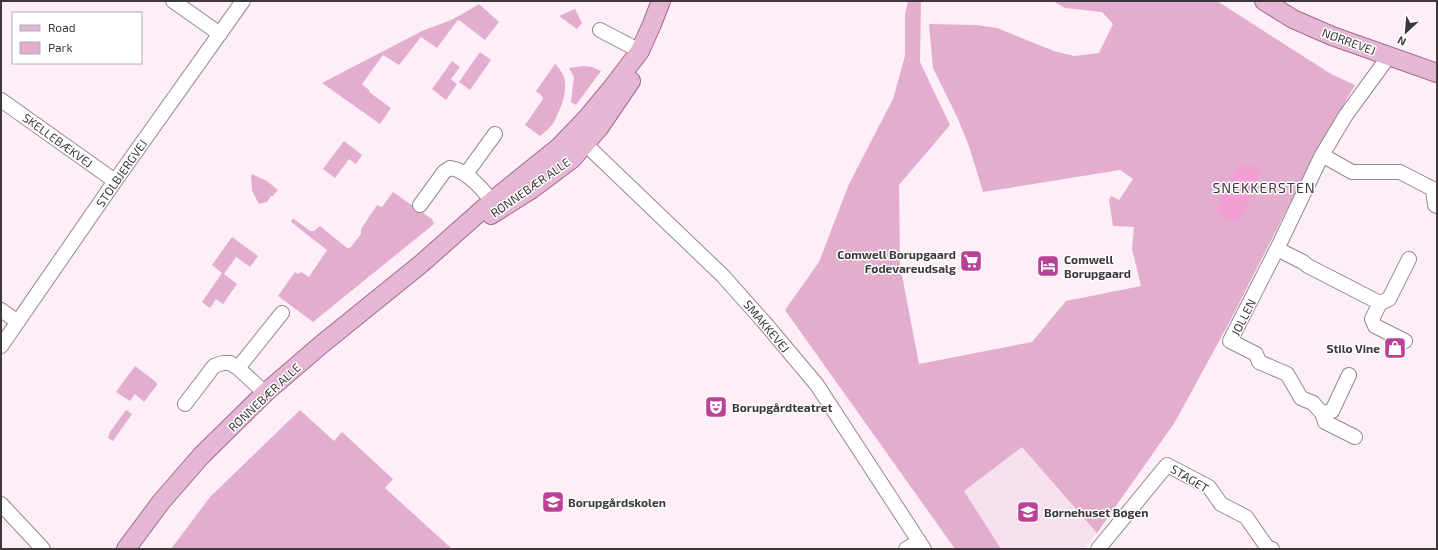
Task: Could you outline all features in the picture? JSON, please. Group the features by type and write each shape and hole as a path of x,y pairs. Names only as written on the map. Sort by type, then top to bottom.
{"main road":[{"name":"RØNNEBÆR ALLE","path":"126,549 161,502 201,456 265,392 322,344 495,206 559,147 599,128 627,88 638,69 640,51 661,1"},
{"name":"NØRREVEJ","path":"1264,1 1293,18 1332,36 1437,73"}],"street":[{"path":"174,1 220,34"},
{"name":"STOLBJERGVEJ","path":"1,346 115,181 243,1"},
{"path":"600,30 640,51"},
{"name":"JOLLEN","path":"1355,437 1325,422 1322,413 1314,403 1301,398 1287,374 1259,362 1256,354 1230,341 1277,249 1322,155 1346,115 1389,56"},
{"name":"SKELLEBÆKVEJ","path":"1,100 115,181"},
{"path":"466,174 495,134"},
{"name":"SMAKKEVEJ","path":"579,138 723,276 764,322 817,385 922,545"},
{"path":"1322,155 1352,172 1400,172 1435,189 1435,205 1437,206"},
{"path":"420,205 444,172 450,168 457,168 466,174 495,206"},
{"path":"1277,249 1380,303"},
{"path":"1405,341 1375,326 1372,319 1380,303 1389,299 1409,259"},
{"path":"1,310 18,322"},
{"path":"238,368 282,313"},
{"path":"185,404 214,366 223,363 230,363 238,368 265,392"},
{"path":"1322,413 1332,410 1349,375"},
{"name":"STAGET","path":"1098,549 1167,465 1209,487 1221,504 1246,516 1267,547 1272,549"},
{"path":"1,504 43,549"},
{"path":"906,549 922,545"}],"shaded area":[{"path":"1239,166 1257,166 1261,170 1239,220 1233,221 1216,212 1220,199 1231,176"},
{"name":"Børnehuset Bøgen","path":"1022,446 1097,533 1084,549 1001,549 964,491"}],"green space":[{"path":"908,1 921,1 920,62 950,125 899,185 900,265 919,364 1032,342 1066,301 1141,286 1132,249 1134,227 1113,226 1109,200 1111,196 1119,200 1133,179 1120,170 983,192 969,146 958,119 933,68 929,24 976,25 997,28 1054,51 1074,56 1099,53 1113,24 1102,12 1065,8 1053,1 1217,1 1331,74 1355,85 1316,152 1230,321 1175,422 1097,533 1022,447 964,491 1001,549 955,549 785,310 819,262 849,184 893,99 905,56 905,15"},
{"path":"479,4 499,22 485,40 459,20 437,48 421,37 399,65 383,55 362,84 370,91 369,92 391,108 380,124 322,83 422,31 451,20"},
{"path":"575,9 582,23 577,29 559,16"},
{"path":"480,52 491,60 470,90 459,82"},
{"path":"452,61 460,67 451,79 457,84 446,100 432,89"},
{"path":"555,64 563,75 565,81 565,92 555,121 550,128 540,136 525,125 543,99 542,96 536,91"},
{"path":"583,66 592,67 601,71 576,105 571,102 574,77 569,68"},
{"path":"344,141 362,155 356,164 349,159 335,178 323,169"},
{"path":"252,174 267,181 278,190 267,202 259,204 252,191"},
{"path":"393,192 432,219 434,224 313,322 278,296 295,272 298,274 301,272 309,277 327,250 291,222 292,219 310,231 314,231 320,226 347,248 350,248 361,234 361,229 377,205 382,207"},
{"path":"232,237 258,256 250,267 236,257 224,274 237,284 223,304 216,299 210,308 202,302 222,273 212,265"},
{"path":"135,366 156,382 157,385 144,402 135,394 130,401 116,392"},
{"path":"126,410 132,414 113,441 108,438 110,432"},
{"path":"300,410 334,441 342,432 393,479 385,488 452,549 171,549 210,497"}],"place":[{"name":"Comwell Borupgaard Fødevareudsalg","path":"971,261"},
{"name":"Comwell Borupgaard","path":"1048,266"},
{"name":"Stilo Vine","path":"1395,348"},
{"name":"Borupgårdteatret","path":"716,407"},
{"name":"Borupgårdskolen","path":"553,502"},
{"name":"Børnehuset Bøgen","path":"1028,512"}],"district":[{"name":"SNEKKERSTEN","path":"1264,187"}]}
